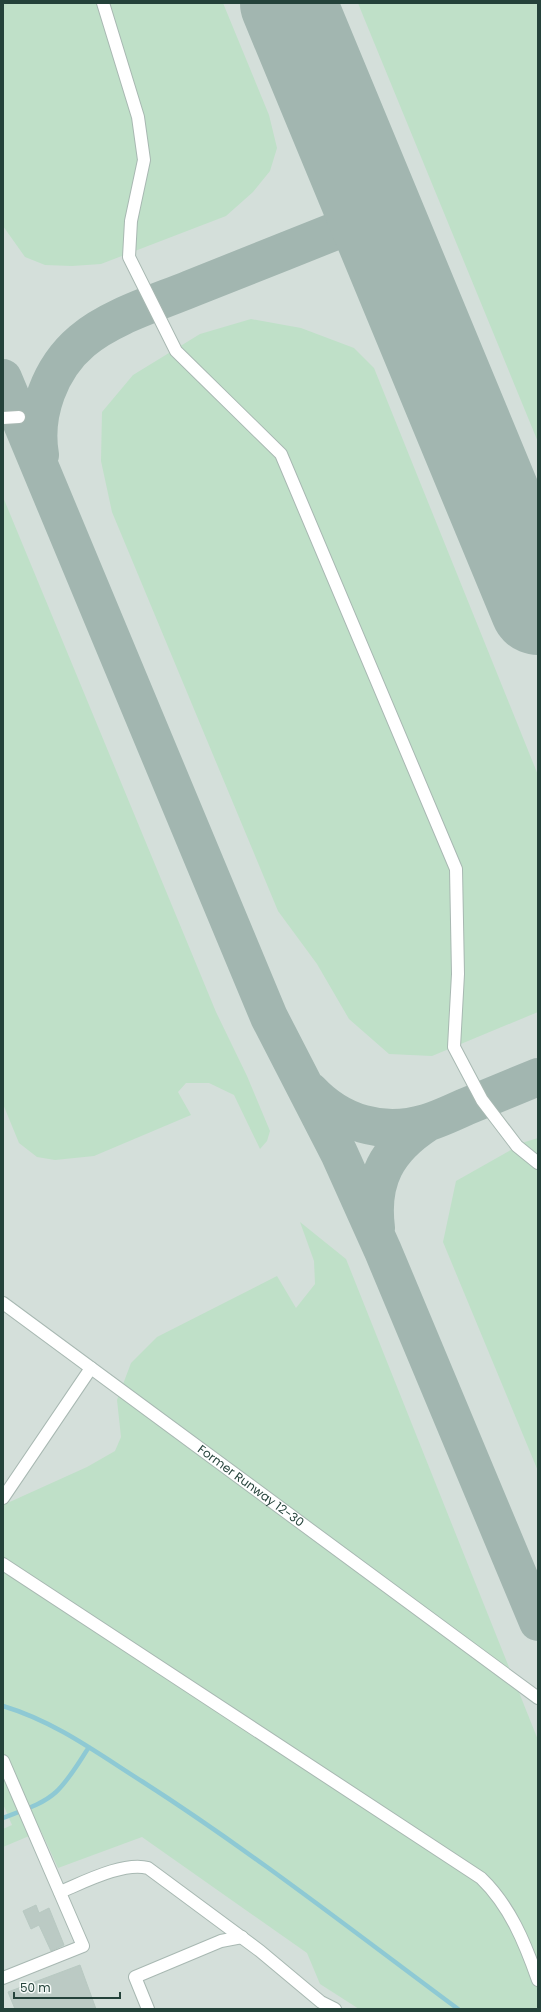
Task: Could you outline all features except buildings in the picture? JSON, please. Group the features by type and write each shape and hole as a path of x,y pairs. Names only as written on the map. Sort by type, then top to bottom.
{"lane":[{"path":"103,3 138,117 144,160 131,221 129,257 176,351 281,454 456,869 458,974 454,1047 482,1100 516,1146 538,1163"},
{"path":"3,418 20,417"},
{"name":"Former Runway 12-30","path":"3,1303 538,1698"},
{"path":"3,1498 91,1368"},
{"path":"3,1564 481,1878 496,1892 519,1932 538,1980"},
{"path":"3,1761 82,1946 3,1978"},
{"path":"60,1892 98,1877 140,1866 148,1868 242,1938 322,2002 335,2009"},
{"path":"148,2009 135,1977 221,1941 242,1938"}],"shaded area":[{"path":"3,3 538,3 538,2009 3,2009"}],"green space":[{"path":"3,3 223,3 269,115 277,148 270,171 253,192 226,216 101,264 72,266 45,265 25,257 3,226"},
{"path":"358,3 538,3 538,442 364,18"},
{"path":"251,319 301,328 354,348 374,368 538,775 538,1012 432,1056 389,1054 349,1019 317,964 278,911 112,512 101,461 102,412 133,375 200,334"},
{"path":"3,497 216,1012 247,1076 270,1131 267,1141 260,1149 234,1095 209,1083 186,1083 178,1092 191,1115 94,1156 55,1160 37,1157 19,1143 3,1104"},
{"path":"538,1138 538,1471 443,1242 456,1181 525,1142"},
{"path":"300,1222 346,1259 538,1740 538,2009 359,2009 320,1984 307,1953 142,1837 58,1868 41,1831 3,1847 3,1829 12,1825 3,1804 3,1505 87,1467 115,1451 121,1437 117,1400 131,1363 157,1337 277,1276 296,1308 315,1284 314,1261"}],"waterway":[{"path":"3,1706 41,1721 76,1739 184,1809 224,1836 458,2009"},
{"path":"3,1818 38,1804 50,1797 70,1776 89,1747"}],"taxiway":[{"path":"40,455 38,439 39,424 46,393 61,364 71,352 93,332 134,311 376,215"},
{"path":"3,378 269,1017 339,1153 383,1251 538,1622"},
{"path":"530,588 538,590"},
{"path":"310,1091 322,1102 348,1119 378,1127 394,1128 410,1127 446,1116 538,1077"},
{"path":"376,1228 376,1195 384,1167 401,1144 427,1123"}],"runway":[{"path":"288,3 538,607"}]}
